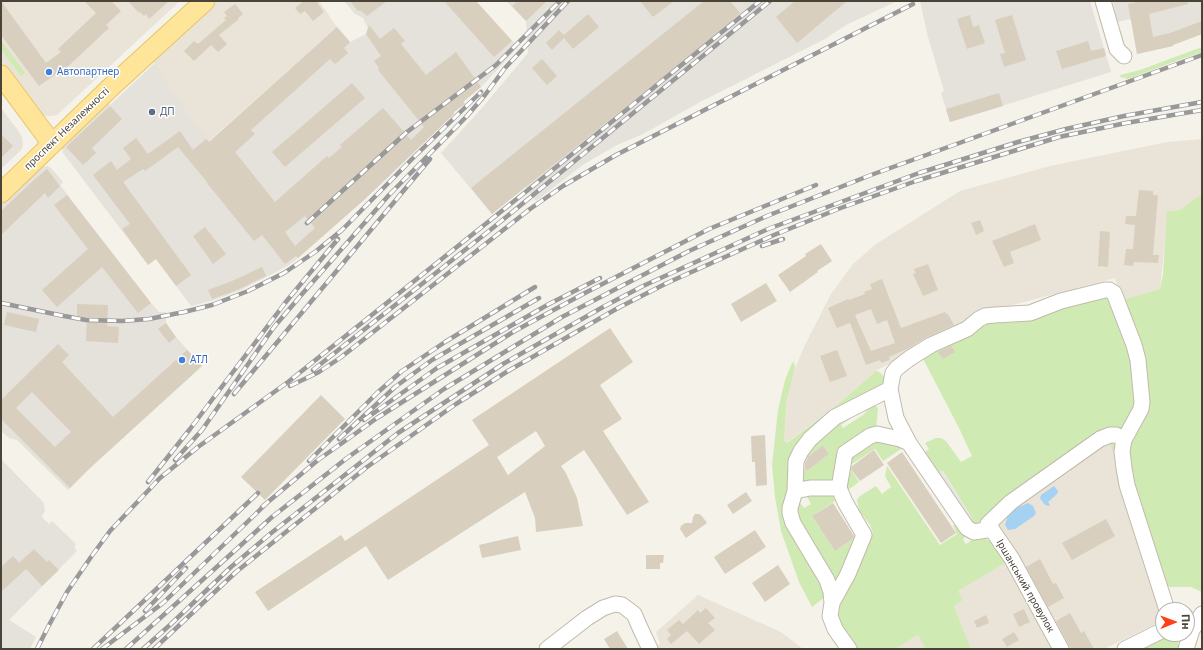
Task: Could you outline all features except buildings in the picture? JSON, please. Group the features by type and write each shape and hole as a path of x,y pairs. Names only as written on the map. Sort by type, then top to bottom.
{"main road":[{"name":"проспект Незалежності","path":"1,193 45,143 110,77 192,1"},
{"name":"проспект Незалежності","path":"1,181 204,1"},
{"path":"1,75 45,143"},
{"path":"1,88 45,143"}],"street":[{"path":"1103,1 1117,49 1124,56"},
{"path":"1124,440 1116,435 1100,438 1011,502 990,527 974,532 967,528 909,442 896,418 890,389 893,373 910,358 931,345 967,329 979,319 990,316 1030,312 1061,301 1105,290 1114,293 1134,345 1138,360 1141,397 1141,409 1124,440 1122,451 1127,485 1164,602"},
{"path":"849,649 835,630 830,616 832,603 831,592 827,580 793,523 790,508 795,491 796,461 800,451 810,439 835,417 890,389"},
{"path":"832,603 848,574 864,535 845,502 839,488 845,453 870,436 876,434 909,442"},
{"path":"795,491 810,488 839,488"},
{"name":"Іршанський провулок","path":"990,527 1012,559 1062,649"},
{"path":"547,649 587,618 603,608 615,604 622,605 634,614 650,649"},
{"path":"1185,649 1192,630 1202,614"},
{"path":"1125,649 1155,634"}],"shaded area":[{"path":"1,1 180,1 57,115 44,116 35,110 1,62"},
{"path":"217,1 319,1 337,27 209,141 192,119 153,61"},
{"path":"344,1 476,1 518,47 484,84 464,101 465,104 454,112 454,114 364,200 298,258 289,265 239,291 191,306 156,259 148,265 63,153 62,147 107,102 110,105 155,63 192,119 210,141 337,27 350,42 366,34 368,28 363,18 355,14"},
{"path":"506,1 897,1 846,25 825,39 702,101 643,134 615,146 584,164 536,201 525,187 492,214 441,153 482,108 528,53 526,21"},
{"path":"920,1 1090,1 1111,72 950,122 941,93 944,91 928,37"},
{"path":"1113,1 1202,1 1202,34 1173,46 1137,54 1131,19 1117,22"},
{"path":"1,108 22,137 23,145 21,150 1,169"},
{"path":"1202,139 1202,197 1192,209 1167,211 1160,289 1122,300 1115,278 1009,306 877,370 837,405 786,443 784,441 788,392 794,371 804,347 831,294 853,264 876,244 960,191 1050,166 1167,142"},
{"path":"48,166 63,182 60,185 151,303 159,312 166,312 166,323 176,337 202,366 68,490 17,440 9,438 1,431 1,205 39,169"},
{"path":"1111,437 1159,602 1155,602 1155,624 1104,649 1065,649 999,528 998,523 1022,498 1030,499"},
{"path":"1,459 43,502 45,510 42,517 49,524 52,521 76,544 74,547 77,551 9,620 36,637 30,649 1,649"},
{"path":"942,471 972,518 965,521 934,474"},
{"path":"1008,561 1056,649 971,649 954,606 963,600 957,591"},
{"path":"698,595 781,632 803,649 656,649 655,647 660,644 656,632"},
{"path":"918,635 926,649 895,649"}],"green space":[{"path":"1,40 25,73 21,76 1,49"},
{"path":"1202,47 1202,52 1128,79 1120,77 1120,75 1140,70"},
{"path":"1202,194 1202,592 1191,587 1161,587 1146,536 1105,431 977,528 965,521 972,518 943,471 934,474 921,455 929,449 925,443 936,438 941,438 946,441 961,462 972,456 920,353 989,320 1101,295 1122,300 1160,289 1163,274 1167,211 1180,210"},
{"path":"794,362 795,367 787,399 784,441 787,443 837,405 876,371 885,377 887,384 810,434 790,490 825,597 812,607 799,582 781,531 775,497 772,465 778,410 785,380 792,363"},
{"path":"871,406 876,406 878,409 876,430 867,433 834,481 801,485 799,462 833,422 854,416 841,425 843,428 863,415","holes":["823,445 829,454 807,471 801,463"]},
{"path":"870,438 904,447 883,461 875,449 849,466 859,482 845,492 847,455"},
{"path":"887,466 940,545 957,534 953,526 959,522 966,535 963,540 966,544 975,538 984,538 995,544 1008,561 958,591 963,600 954,606 971,649 926,649 918,635 895,649 857,649 844,633 835,618 837,608 870,536 873,533 870,525 859,510 857,500 860,496 876,486 882,494 891,487 885,476"},
{"path":"805,493 833,494 835,501 812,516 835,551 858,536 837,585 793,514 798,504 800,503 804,508 811,504"},
{"path":"1155,641 1178,642 1181,649 1137,649"}],"water":[{"path":"1054,486 1058,491 1057,494 1048,502 1050,505 1048,506 1044,504 1040,498 1041,495"},
{"path":"1028,503 1033,506 1036,513 1034,516 1015,529 1008,530 1005,525 1008,515 1012,510"}],"railway":[{"path":"307,223 407,132 496,65 560,1"},
{"path":"175,460 202,430 274,327 303,293 389,195 467,116 505,68 568,1"},
{"path":"37,649 67,592 91,557 110,531 160,478 198,447 288,382 528,190 760,1"},
{"path":"313,370 494,227 770,1"},
{"path":"290,386 319,372 340,358 530,209 563,186 616,155 913,4"},
{"path":"126,649 272,517 347,458 444,389 562,317 689,251 767,216 871,175 1202,55"},
{"path":"1,303 86,320 122,321 149,319 184,312 212,305 248,291 284,273 315,252 342,230 481,92"},
{"path":"143,649 231,567 270,534 398,433 503,364 643,286 768,229 919,173 1018,142 1066,129 1124,116 1202,102"},
{"path":"154,649 236,572 367,467 456,404 508,371 618,308 667,283 774,235 838,209 916,181 1059,137 1126,123 1202,110"},
{"path":"234,394 430,159"},
{"path":"262,507 318,460 377,418 513,332 709,229 816,185"},
{"path":"148,482 285,303 338,239"},
{"path":"762,246 783,239"},
{"path":"364,420 437,368 549,304 600,278"},
{"path":"309,461 377,393 402,371 445,342 535,287"},
{"path":"339,439 395,387 432,360 539,298"},
{"path":"93,649 258,493"},
{"path":"102,649 163,603 266,504"},
{"path":"145,611 186,568"}],"place":[{"name":"Автопартнер","path":"49,72"},
{"name":"ДП","path":"152,112"},
{"name":"АТЛ","path":"182,360"}]}
